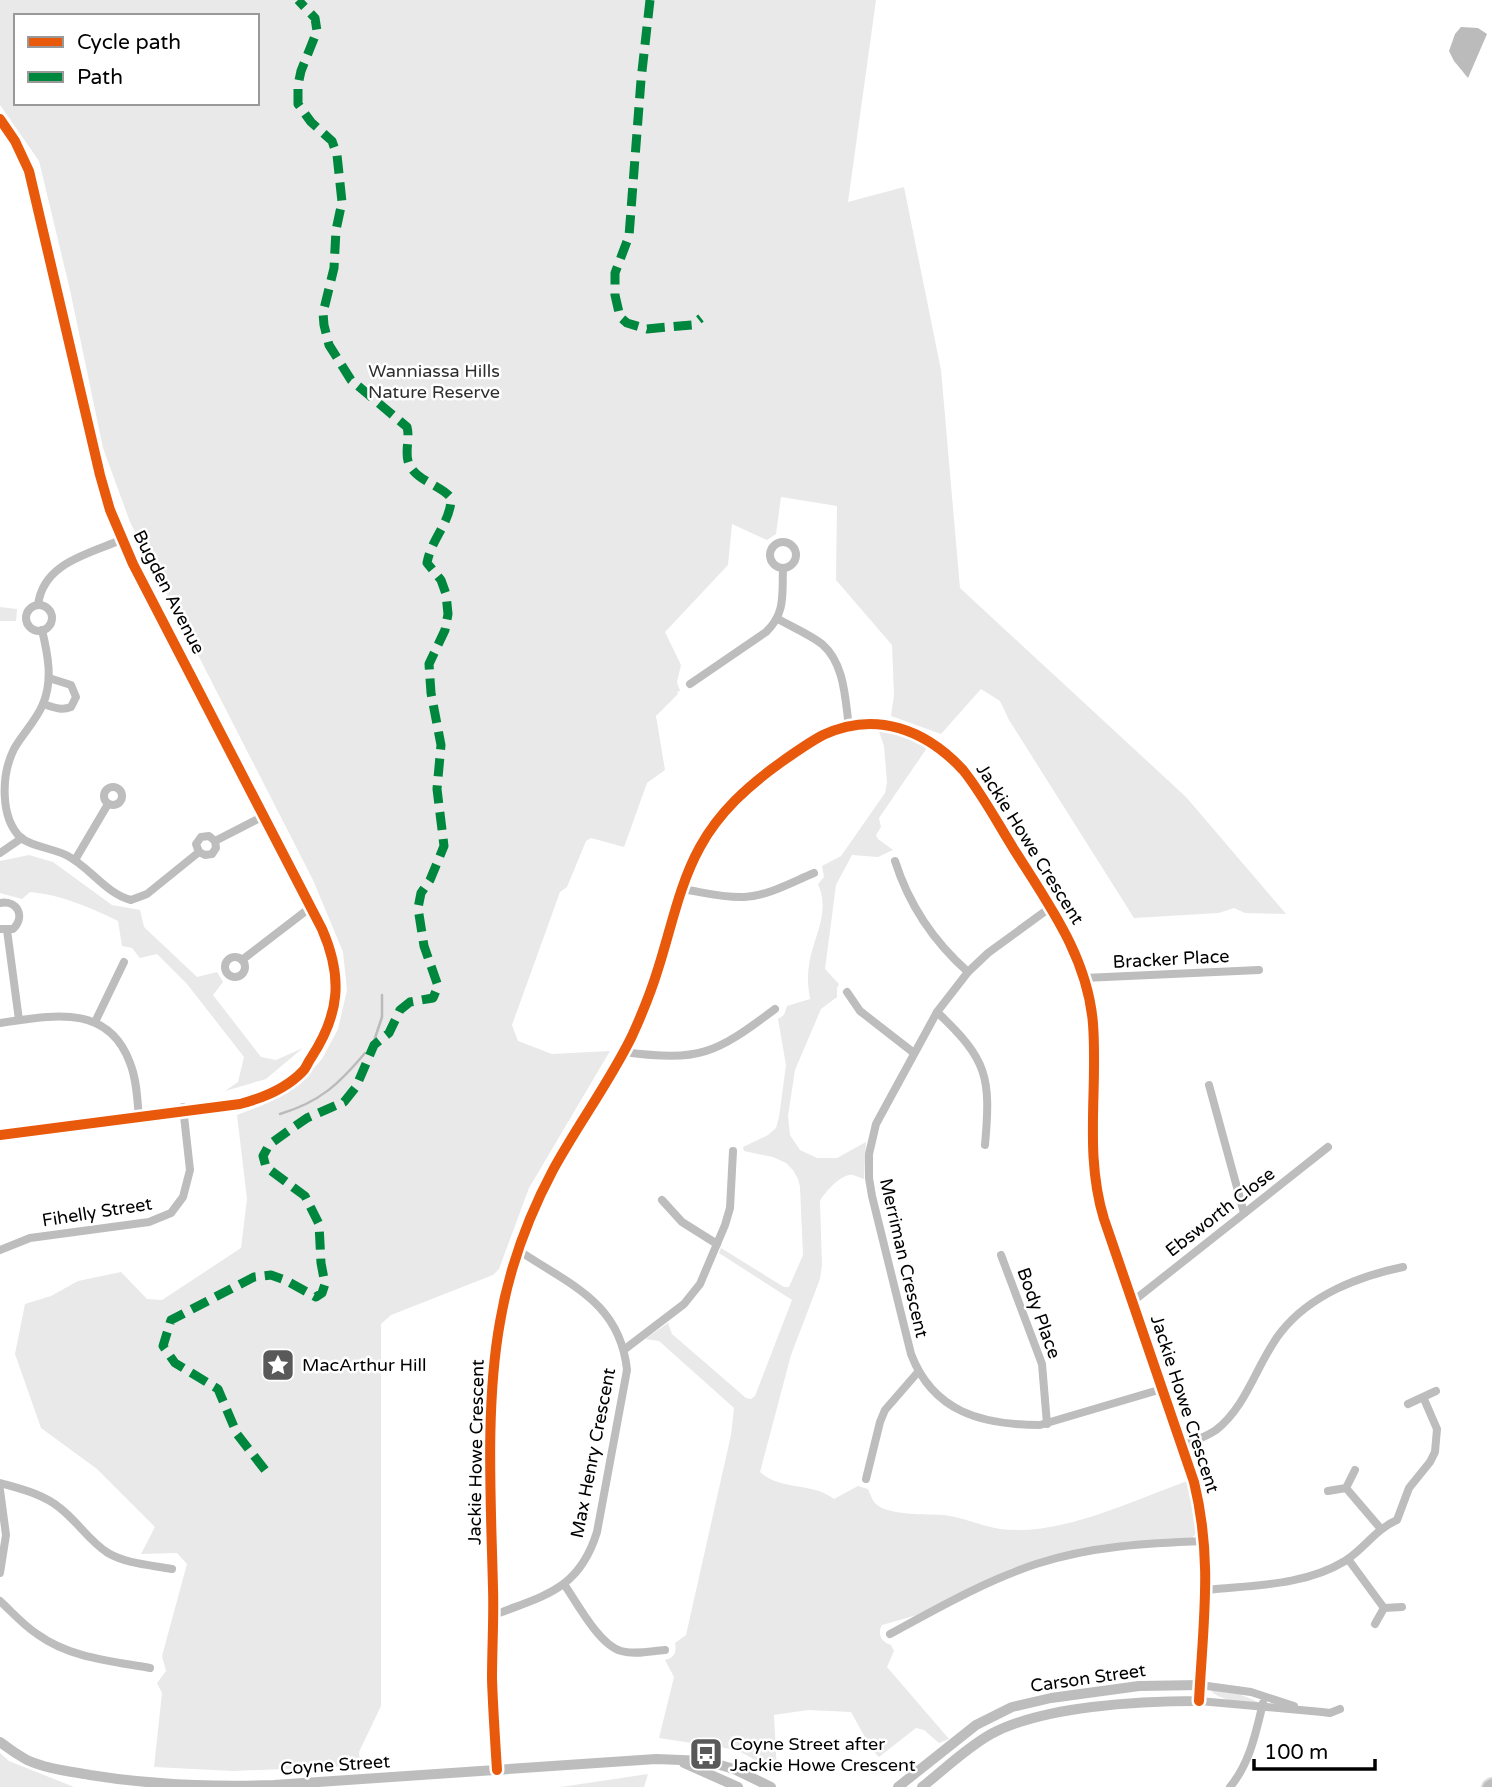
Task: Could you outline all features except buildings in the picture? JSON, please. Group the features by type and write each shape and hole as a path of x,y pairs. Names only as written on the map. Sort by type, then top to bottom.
{"street":[{"name":"Bugden Avenue","path":"0,119 15,141 29,172 100,475 121,540 311,907 330,947 337,986 333,1016 311,1059 274,1086 240,1102 0,1133"},
{"path":"38,605 43,586 57,569 121,540"},
{"path":"690,684 766,632 778,620 782,603 783,568"},
{"path":"38,605 51,613 50,624 42,631 32,629 26,620 29,610 38,605"},
{"path":"778,620 816,640 835,660 842,681 849,727"},
{"path":"42,631 48,653 49,678 43,704 10,758 2,798 3,818 22,838 75,860 115,894 131,900 147,894 199,852"},
{"path":"43,704 60,709 71,707 75,702 75,690 71,685 49,678"},
{"name":"Jackie Howe Crescent","path":"497,1770 492,1678 494,1362 503,1305 518,1250 554,1168 624,1052 658,971 682,889 701,845 727,808 745,790 809,743 849,727 878,724 924,737 949,755 970,779 1066,932 1084,978 1093,1023 1091,1133 1096,1190 1198,1496 1205,1541 1206,1590 1199,1701"},
{"path":"75,860 108,804"},
{"path":"215,841 264,816"},
{"path":"209,836 215,841 216,848 212,854 199,852 196,844 201,837 209,836"},
{"path":"0,853 22,838"},
{"path":"895,861 905,891 933,936 968,972"},
{"path":"682,889 746,897 768,892 814,873"},
{"path":"0,903 9,902 15,905 20,914 17,925 4,930 19,1020"},
{"path":"242,960 311,907"},
{"name":"Merriman Crescent","path":"1051,907 988,953 968,972 937,1012 876,1124 869,1151 868,1169 872,1196 911,1354 918,1372 934,1394 948,1405 963,1413 1018,1424 1047,1424 1162,1389"},
{"path":"96,1022 124,962"},
{"name":"Bracker Place","path":"1084,978 1259,970"},
{"path":"847,992 860,1012 914,1053"},
{"path":"624,1052 677,1057 707,1052 736,1038 775,1009"},
{"path":"937,1012 964,1037 981,1063 988,1096 985,1145"},
{"path":"0,1023 63,1015 96,1022 107,1029 128,1057 135,1080 139,1115"},
{"path":"1209,1085 1244,1213"},
{"name":"Fihelly Street","path":"0,1250 30,1238 149,1222 171,1213 183,1198 190,1170 184,1109"},
{"name":"Ebsworth Close","path":"1132,1302 1328,1147"},
{"path":"625,1349 672,1315 700,1284 730,1208 733,1151"},
{"path":"662,1200 682,1222 717,1244"},
{"name":"Max Henry Crescent","path":"494,1615 564,1584 580,1569 589,1555 597,1532 627,1370 625,1349 612,1319 601,1307 518,1250"},
{"name":"Body Place","path":"1001,1255 1042,1364 1047,1424"},
{"path":"1182,1446 1208,1435 1237,1409 1276,1339 1302,1310 1318,1299 1373,1273 1403,1267"},
{"path":"866,1479 885,1409 918,1372"},
{"path":"1408,1404 1424,1399 1436,1391"},
{"path":"1206,1590 1311,1577 1348,1559 1381,1529 1397,1520 1409,1488 1435,1452 1437,1429 1424,1399"},
{"path":"1346,1488 1355,1470"},
{"path":"0,1483 45,1498 58,1506 93,1542 114,1556 130,1562 172,1569"},
{"path":"1346,1488 1381,1529"},
{"path":"1328,1491 1346,1488"},
{"path":"0,1490 6,1535 0,1573"},
{"path":"890,1634 980,1586 1036,1564 1094,1550 1205,1541"},
{"path":"1348,1559 1384,1608"},
{"path":"564,1584 612,1647 634,1653 666,1650"},
{"path":"0,1601 38,1636 65,1650 83,1656 150,1668"},
{"path":"1384,1608 1402,1607"},
{"path":"1375,1625 1384,1608"},
{"name":"Carson Street","path":"898,1787 976,1725 1012,1707 1051,1698 1139,1686 1200,1685 1237,1689 1306,1711"},
{"path":"1230,1787 1243,1768 1250,1751 1265,1697"},
{"name":"Carson Street","path":"922,1787 976,1743 1003,1728 1048,1714 1132,1704 1199,1701 1330,1713 1340,1709"},
{"name":"Coyne Street","path":"0,1742 28,1760 53,1768 107,1777 223,1787 668,1760 702,1761 734,1769 771,1787"},
{"name":"Coyne Street","path":"680,1762 738,1787"}],"green space":[{"name":"Wanniassa Hills Nature Reserve","path":"0,0 876,0 848,202 904,187 941,370 960,588 1186,797 1286,914 1245,913 1234,908 1219,913 1134,918 1009,720 1000,701 981,689 941,734 891,716 894,695 892,645 836,580 837,506 781,497 776,534 767,540 732,524 728,565 665,632 681,665 677,682 680,691 656,716 665,770 647,783 624,847 591,838 586,841 567,887 560,892 512,1025 518,1041 552,1054 610,1051 529,1188 499,1269 493,1275 391,1315 381,1324 381,1706 359,1752 360,1764 353,1766 233,1771 154,1767 162,1693 157,1683 166,1671 162,1656 187,1564 177,1553 141,1554 155,1527 97,1469 41,1428 15,1354 25,1304 51,1296 78,1281 121,1272 147,1299 162,1300 241,1248 247,1199 237,1115 263,1105 300,1083 322,1059 338,1029 347,990 343,952 313,880 130,522 103,448 70,290 39,161 0,105"},
{"path":"0,607 17,609 16,621 0,621"},
{"path":"878,729 906,734 929,745 879,818 881,827 876,835 893,850 878,857 852,855 836,885 825,969 839,984 837,997 821,1009 795,1070 788,1116 790,1135 800,1150 817,1158 837,1158 866,1142 864,1179 853,1175 844,1177 830,1188 820,1201 820,1279 791,1355 760,1472 777,1482 817,1490 834,1499 858,1486 868,1489 872,1499 886,1510 950,1516 1000,1529 1023,1530 1047,1528 1096,1515 1190,1480 1200,1529 1192,1538 1101,1545 1010,1569 917,1615 882,1625 881,1637 894,1651 887,1667 949,1739 939,1743 924,1730 916,1728 879,1757 872,1750 851,1712 808,1710 774,1715 777,1772 737,1750 659,1738 674,1677 665,1660 673,1656 675,1643 686,1635 731,1435 734,1408 659,1341 645,1339 668,1323 672,1334 746,1398 755,1396 792,1300 719,1253 721,1248 784,1287 789,1287 803,1255 800,1187 793,1170 773,1157 744,1151 743,1147 776,1128 786,1065 778,1019 784,1015 787,1006 810,999 809,965 823,905 818,884 824,877 822,866 841,856 885,793 887,782 884,746"},
{"path":"29,855 53,862 112,905 140,910 144,927 197,977 217,972 223,982 213,995 261,1057 276,1060 303,1048 266,1079 225,1091 238,1082 244,1057 187,984 157,954 140,958 132,948 122,946 118,921 86,906 30,892 22,899 0,893 0,861"},
{"path":"1210,1690 1239,1694 1258,1702 1226,1699"},
{"path":"0,1753 9,1761 74,1787 0,1787"},
{"path":"648,1774 644,1787 561,1787"}],"shaded area":[{"path":"1461,27 1478,28 1487,34 1468,78 1449,51 1455,34"}],"waterway":[{"path":"374,1041 382,1017 382,995"},
{"path":"280,1114 306,1104 328,1091 365,1053"}],"marked path":[{"path":"265,1470 237,1434 218,1389 175,1363 163,1346 171,1320 254,1277 271,1275 316,1297 322,1293 325,1284 319,1224 305,1196 266,1167 263,1156 269,1145 307,1118 344,1102 356,1087 374,1045 389,1033 400,1010 410,1002 433,998 438,986 424,946 418,908 421,893 430,880 444,846 437,789 441,745 431,693 429,664 445,630 448,614 441,580 427,563 432,546 448,515 451,498 411,468 407,457 407,427 351,380 329,345 323,313 334,268 336,230 342,202 337,155 332,141 311,122 298,104 301,71 317,31 315,18 298,0"},
{"path":"650,0 629,236 615,273 615,295 620,317 627,323 647,329 692,325 701,318"}],"cycle path":[{"path":"0,119 15,141 29,171 110,510 133,564 322,929 329,947 335,979 333,1011 321,1042 303,1071 274,1092 240,1104 0,1135"},
{"path":"497,1770 492,1679 492,1387 500,1322 520,1244 553,1170 632,1036 663,954 686,876 708,834 735,800 785,759 823,735 862,724 899,728 916,735 933,744 963,770 984,799 1053,912 1075,954 1083,977 1093,1024 1093,1146 1098,1195 1194,1482 1200,1510 1205,1591 1199,1701"}],"place":[{"name":"MacArthur Hill","path":"278,1365"},
{"name":"Coyne Street after Jackie Howe Crescent","path":"706,1754"}]}
